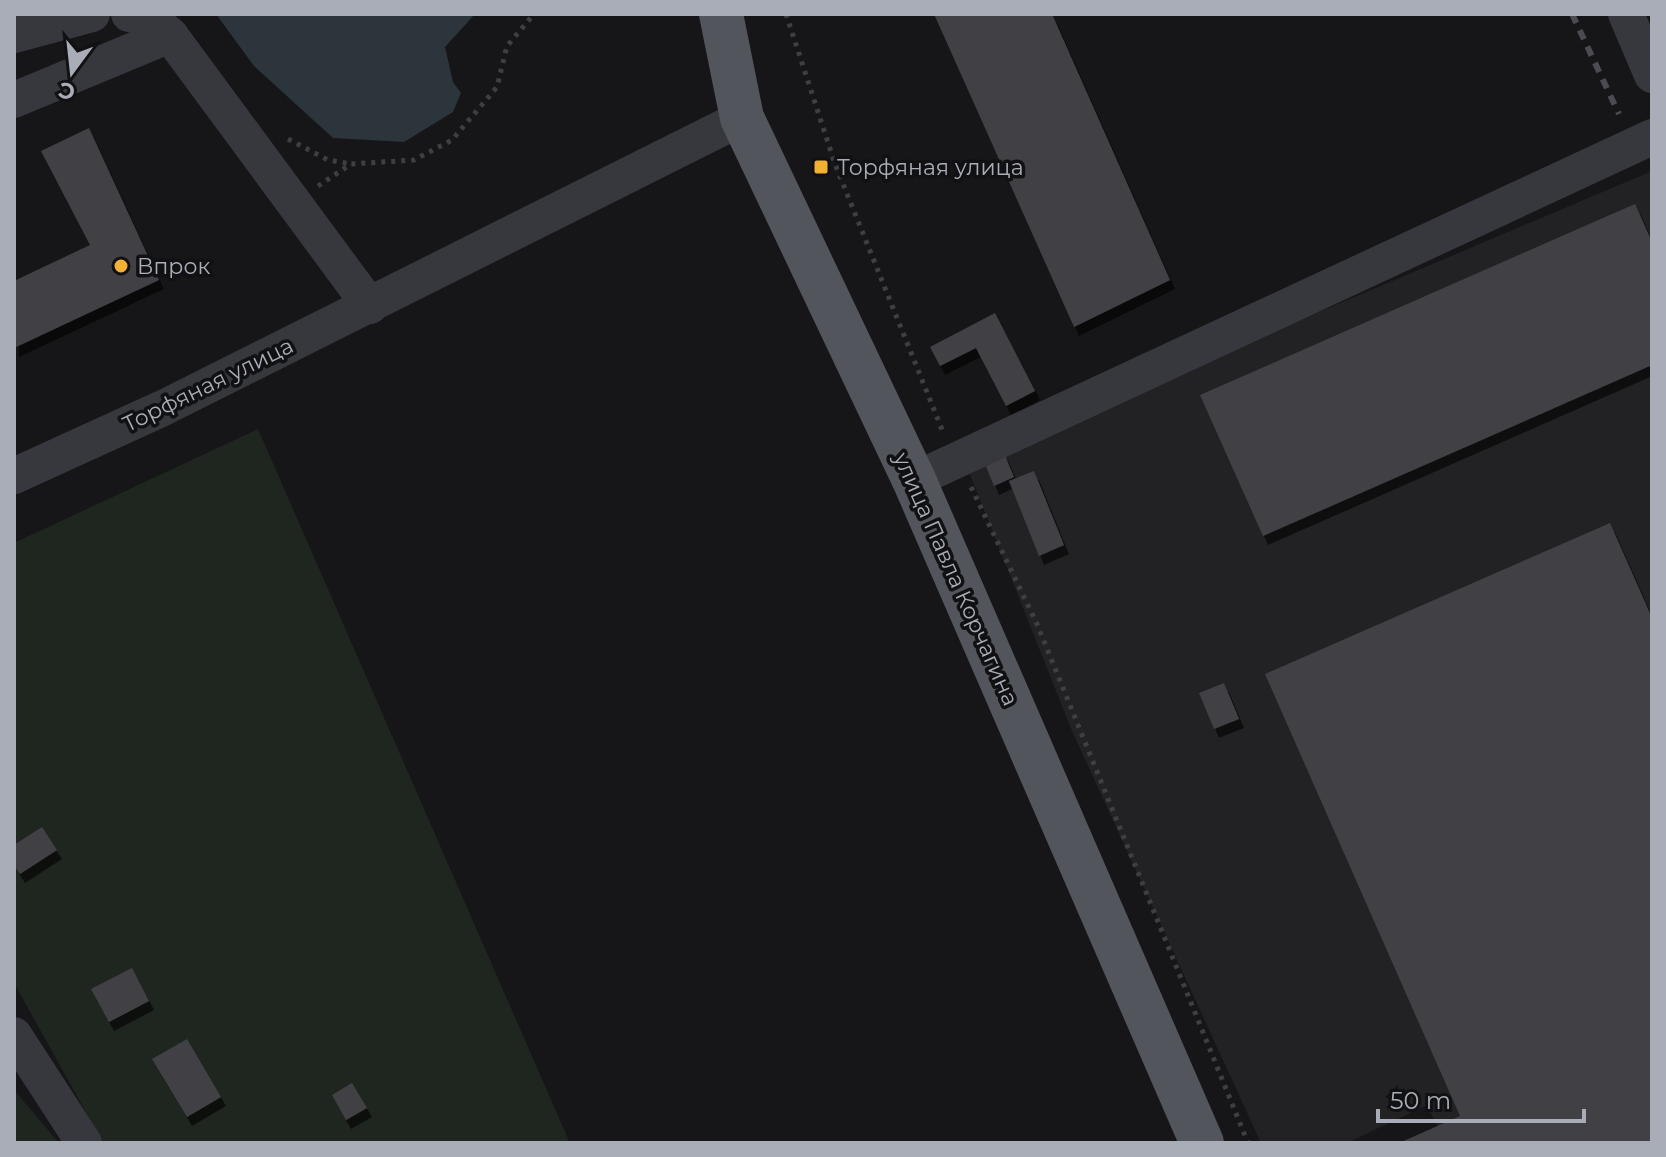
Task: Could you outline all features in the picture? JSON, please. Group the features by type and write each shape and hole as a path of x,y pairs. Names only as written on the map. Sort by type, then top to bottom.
{"main road":[{"name":"улица Павла Корчагина","path":"721,14 742,118 914,480 1202,1143"}],"street":[{"path":"14,35 92,14"},
{"path":"129,14 151,19 170,35 370,306"},
{"path":"1626,14 1652,74"},
{"path":"14,100 170,35"},
{"name":"Торфяная улица","path":"14,476 163,408 742,118"},
{"path":"914,480 1652,137"},
{"path":"14,1035 84,1143"}],"path":[{"path":"294,202 351,164 414,160 452,140 497,87 507,46 534,14"},
{"path":"786,14 835,164 932,410 1037,624 1248,1143"}],"shaded area":[{"path":"216,14 475,14 445,47 453,82 461,93 453,112 404,142 333,138 254,66"},
{"path":"1652,171 1652,1143 1446,1143 1427,1105 1347,1143 1261,1143 1072,731 965,462"},
{"path":"258,429 570,1143 103,1143 14,983 14,543"},
{"path":"14,1090 59,1143 14,1143"}],"building":[{"path":"934,14 1052,14 1170,280 1074,327"},
{"path":"89,128 159,280 14,348 14,281 90,245 41,151"},
{"path":"1635,204 1652,242 1652,365 1263,536 1200,395"},
{"path":"995,313 1035,391 1006,406 976,348 940,366 930,347"},
{"path":"1003,451 1014,477 994,486 983,459"},
{"path":"1034,471 1064,545 1039,556 1009,481"},
{"path":"1610,523 1652,618 1652,1143 1399,1143 1460,1116 1265,674"},
{"path":"1224,683 1239,719 1214,729 1199,693"},
{"path":"42,827 57,850 20,874 14,865 14,845"},
{"path":"132,968 149,1001 109,1022 91,989"},
{"path":"187,1039 221,1097 187,1117 152,1059"},
{"path":"352,1083 367,1108 346,1120 332,1095"}],"railway":[{"path":"1572,14 1619,114"}],"place":[{"name":"Торфяная улица","path":"821,167"},
{"name":"Впрок","path":"121,266"}]}
